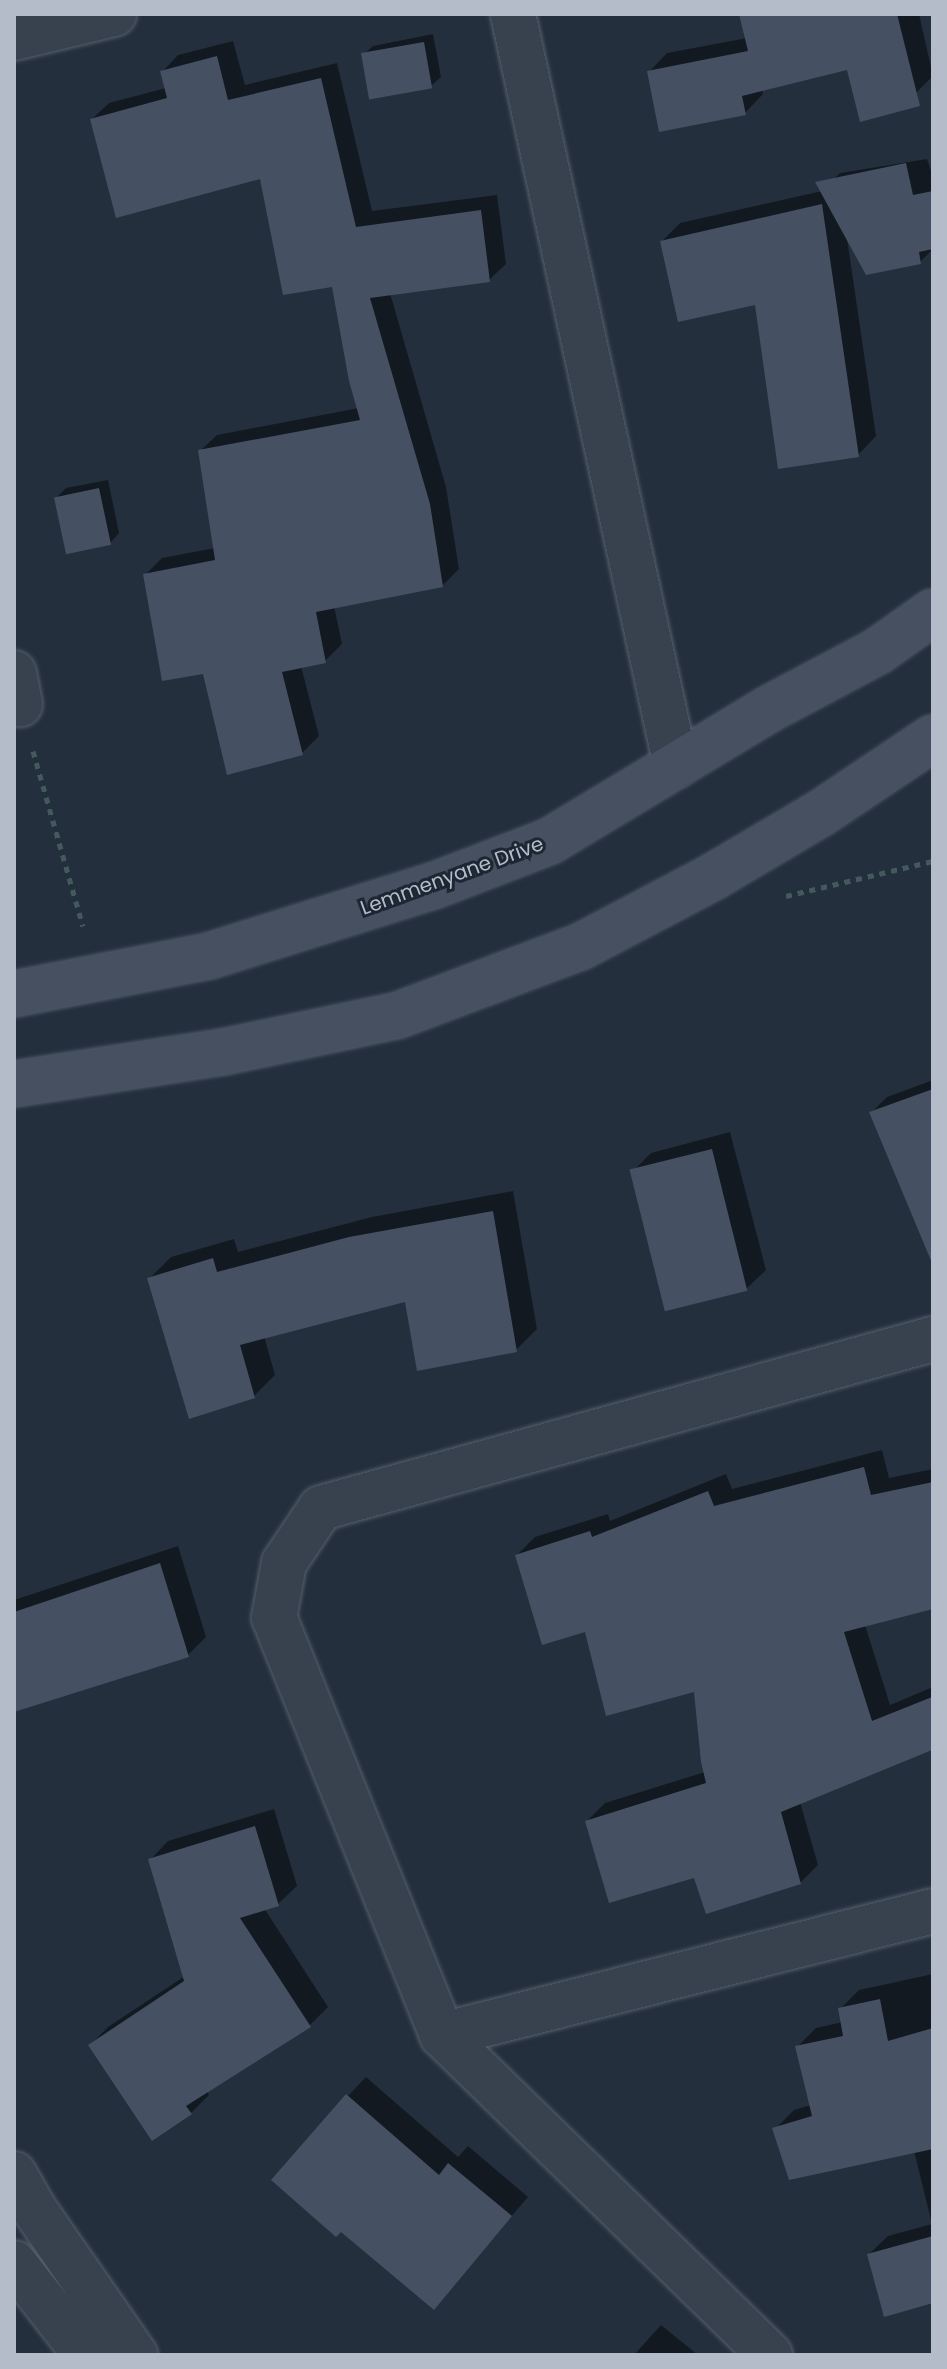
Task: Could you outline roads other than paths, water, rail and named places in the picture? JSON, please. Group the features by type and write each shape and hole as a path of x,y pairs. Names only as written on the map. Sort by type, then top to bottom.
{"main road":[{"name":"Lemmenyane Drive","path":"14,994 209,956 433,886 550,841 878,651 933,612"},
{"path":"14,1084 223,1052 396,1016 453,995 580,947 711,878 821,813 933,738"}],"street":[{"path":"14,38 114,14"},
{"path":"513,14 676,766"},
{"path":"770,2355 442,2035 274,1618 284,1563 321,1508 933,1339"},
{"path":"442,2035 933,1911"},
{"path":"14,2174 34,2209 135,2355"},
{"path":"14,2263 86,2355"}]}
